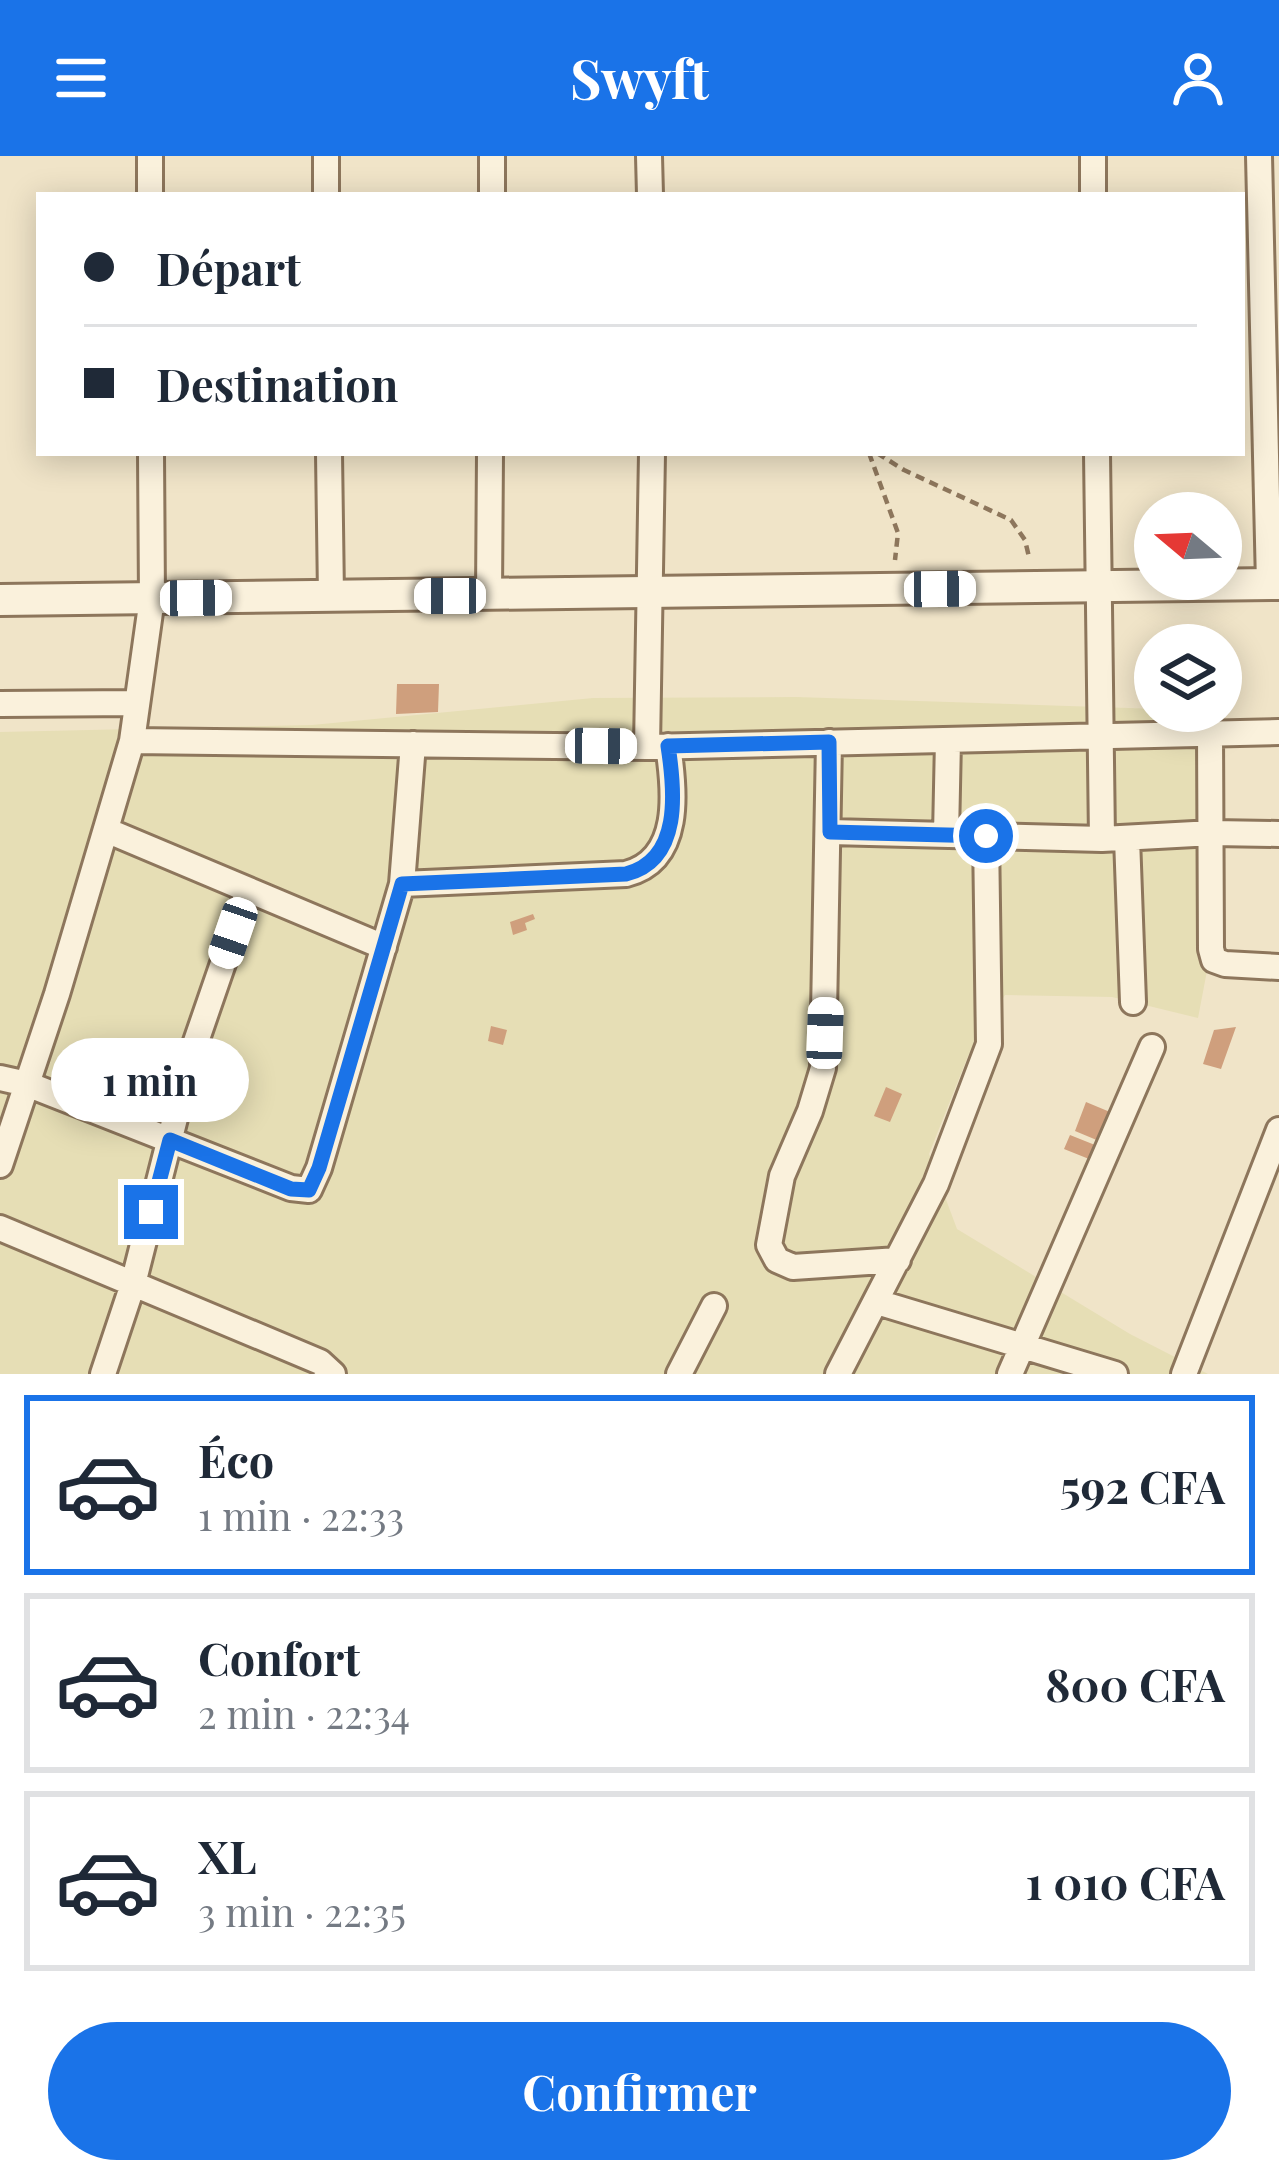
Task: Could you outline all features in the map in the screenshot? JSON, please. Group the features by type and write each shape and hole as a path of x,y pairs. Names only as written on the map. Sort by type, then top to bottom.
{"street":[{"path":"150,156 150,192"},
{"path":"326,156 326,192"},
{"path":"492,156 492,192"},
{"path":"650,156 650,192"},
{"path":"1093,156 1094,192"},
{"path":"0,600 1274,584 1259,156"},
{"path":"0,1166 132,741 152,598 151,456"},
{"path":"329,456 331,596"},
{"path":"490,456 490,595"},
{"path":"402,884 626,874 645,869 660,853 676,800 658,746 652,456"},
{"path":"1097,456 1101,736 1133,1001"},
{"path":"0,704 137,703"},
{"path":"132,741 658,746 1279,732"},
{"path":"1210,734 1210,949 1214,960 1226,964 1279,967"},
{"path":"946,835 948,740"},
{"path":"829,742 824,1068 782,1176 769,1245 777,1260 794,1267 898,1260"},
{"path":"0,1078 27,1084 291,1189 309,1190 402,884 413,744"},
{"path":"106,830 384,947"},
{"path":"830,832 1115,839 1279,833"},
{"path":"838,1374 936,1184 989,1044 986,836"},
{"path":"104,1374 133,1284 190,1059 248,891"},
{"path":"1010,1374 1153,1047"},
{"path":"1184,1374 1279,1130"},
{"path":"0,1228 320,1362 333,1374"},
{"path":"877,1302 1115,1374"},
{"path":"679,1374 714,1306"}],"path":[{"path":"874,456 898,533 892,590"},
{"path":"878,456 1011,520 1025,540 1035,588"}],"shaded area":[{"path":"796,697 1134,708 1134,732 1218,732 1214,934 1198,1018 1112,997 1005,995 968,1056 929,1154 957,1229 1130,1334 1208,1374 0,1374 0,732 312,725 593,698"}],"building":[{"path":"397,684 439,684 438,712 396,714"},
{"path":"533,914 535,919 525,923 527,930 513,935 510,922"},
{"path":"491,1026 507,1030 503,1045 488,1041"},
{"path":"1236,1027 1221,1069 1203,1064 1214,1030"},
{"path":"886,1087 902,1094 890,1122 874,1116"},
{"path":"1086,1102 1110,1112 1099,1141 1075,1131"},
{"path":"1070,1135 1100,1147 1094,1161 1064,1149"}],"route":[{"path":"151,1212 170,1140 291,1189 309,1190 402,884 626,874 645,869 660,853 676,800 668,746 829,742 830,832 986,836"}]}
